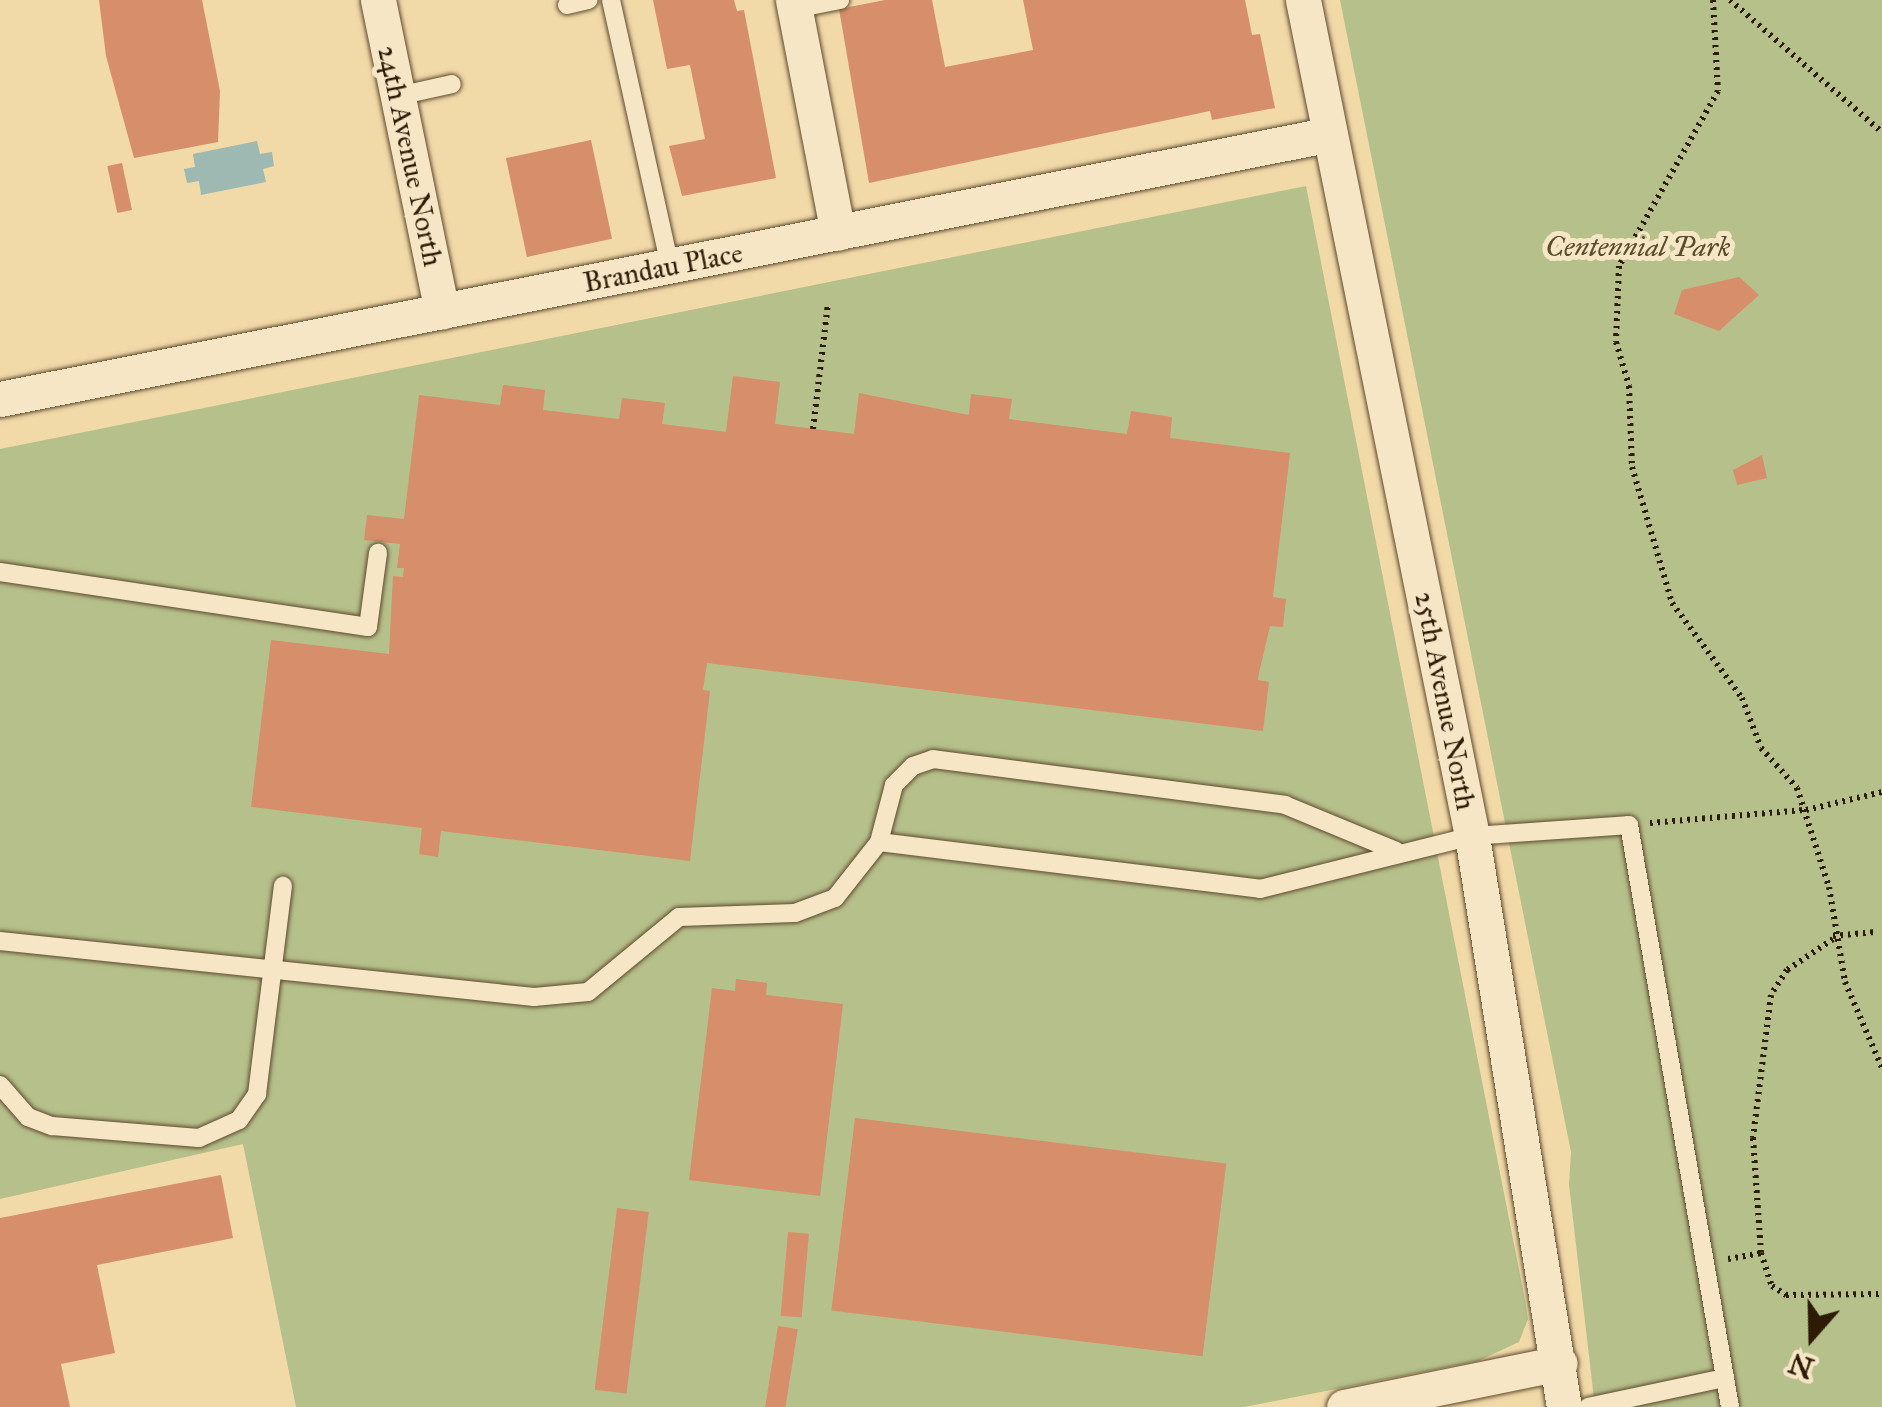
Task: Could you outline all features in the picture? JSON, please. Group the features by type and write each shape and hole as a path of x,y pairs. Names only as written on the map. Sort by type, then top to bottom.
{"street":[{"name":"24th Avenue North","path":"378,0 442,312"},
{"name":"25th Avenue North","path":"1303,0 1326,136 1472,836 1560,1363 1564,1407"},
{"path":"794,4 838,232"},
{"name":"Brandau Place","path":"1,394 442,312 1326,136"},
{"path":"1344,1407 1560,1363"}],"lane":[{"path":"567,5 588,0"},
{"path":"611,0 670,266"},
{"path":"794,4 840,0"},
{"path":"398,96 452,84"},
{"path":"0,572 368,626 378,553"},
{"path":"0,941 556,997 602,985 641,944 692,912 782,914 823,905 858,874 880,842 894,786 913,766 933,758 1285,804 1396,851"},
{"path":"880,842 1260,890 1326,876 1396,851 1472,836 1629,824 1730,1407"},
{"path":"0,1084 28,1118 52,1126 199,1138 215,1133 249,1110 257,1094 283,886"},
{"path":"1588,1407 1725,1378"}],"path":[{"path":"1713,0 1718,90 1619,266 1616,342 1629,386 1632,466 1672,603 1742,698 1761,748 1797,788 1829,888 1833,938 1882,1068"},
{"path":"1730,0 1882,132"},
{"path":"813,429 828,303"},
{"path":"1629,824 1806,810 1882,792"},
{"path":"1875,932 1833,938 1786,970 1771,996 1753,1138 1761,1253 1772,1286 1786,1295 1882,1294"},
{"path":"1705,1262 1761,1253"}],"green space":[{"name":"Centennial Park","path":"1340,0 1882,0 1882,1407 1595,1407 1569,1185 1571,1152"},
{"path":"1306,186 1525,1300 1528,1319 1519,1342 1478,1361 1244,1407 296,1407 243,1144 0,1199 0,449"}],"water":[{"path":"257,141 260,154 272,152 274,166 263,169 266,182 201,195 199,181 187,183 184,169 195,167 193,154"}],"building":[{"path":"99,0 202,0 220,91 218,142 134,158 106,56"},
{"path":"653,0 734,0 737,11 744,10 776,178 682,196 669,146 705,139 690,65 667,69"},
{"path":"885,0 932,0 945,67 1033,50 1023,0 1245,0 1252,35 1260,34 1275,108 1212,120 1210,111 869,183 839,9"},
{"path":"591,140 612,239 527,257 506,158"},
{"path":"122,163 132,210 117,213 107,166"},
{"path":"1739,277 1759,295 1719,331 1674,314 1682,290"},
{"path":"733,376 780,382 775,424 854,434 859,393 969,415 971,394 1012,399 1009,419 1127,434 1131,411 1172,417 1170,438 1290,453 1273,597 1286,599 1283,627 1270,626 1259,673 1258,680 1269,682 1263,731 707,663 703,690 710,691 690,861 441,831 438,857 419,854 422,828 251,807 271,640 389,654 393,576 403,577 404,568 397,568 400,544 364,540 367,515 404,519 419,395 500,405 503,385 545,390 543,410 619,419 622,398 665,403 662,424 726,432"},
{"path":"1762,455 1767,478 1737,485 1733,470"},
{"path":"736,979 767,983 766,995 843,1004 820,1196 689,1180 712,988 735,991"},
{"path":"855,1118 1226,1164 1203,1356 831,1311"},
{"path":"221,1175 233,1238 97,1265 115,1353 61,1364 70,1407 0,1407 0,1218"},
{"path":"617,1208 649,1212 626,1394 595,1390"},
{"path":"788,1232 809,1234 802,1318 781,1316"},
{"path":"778,1326 798,1329 785,1407 765,1407"}]}
